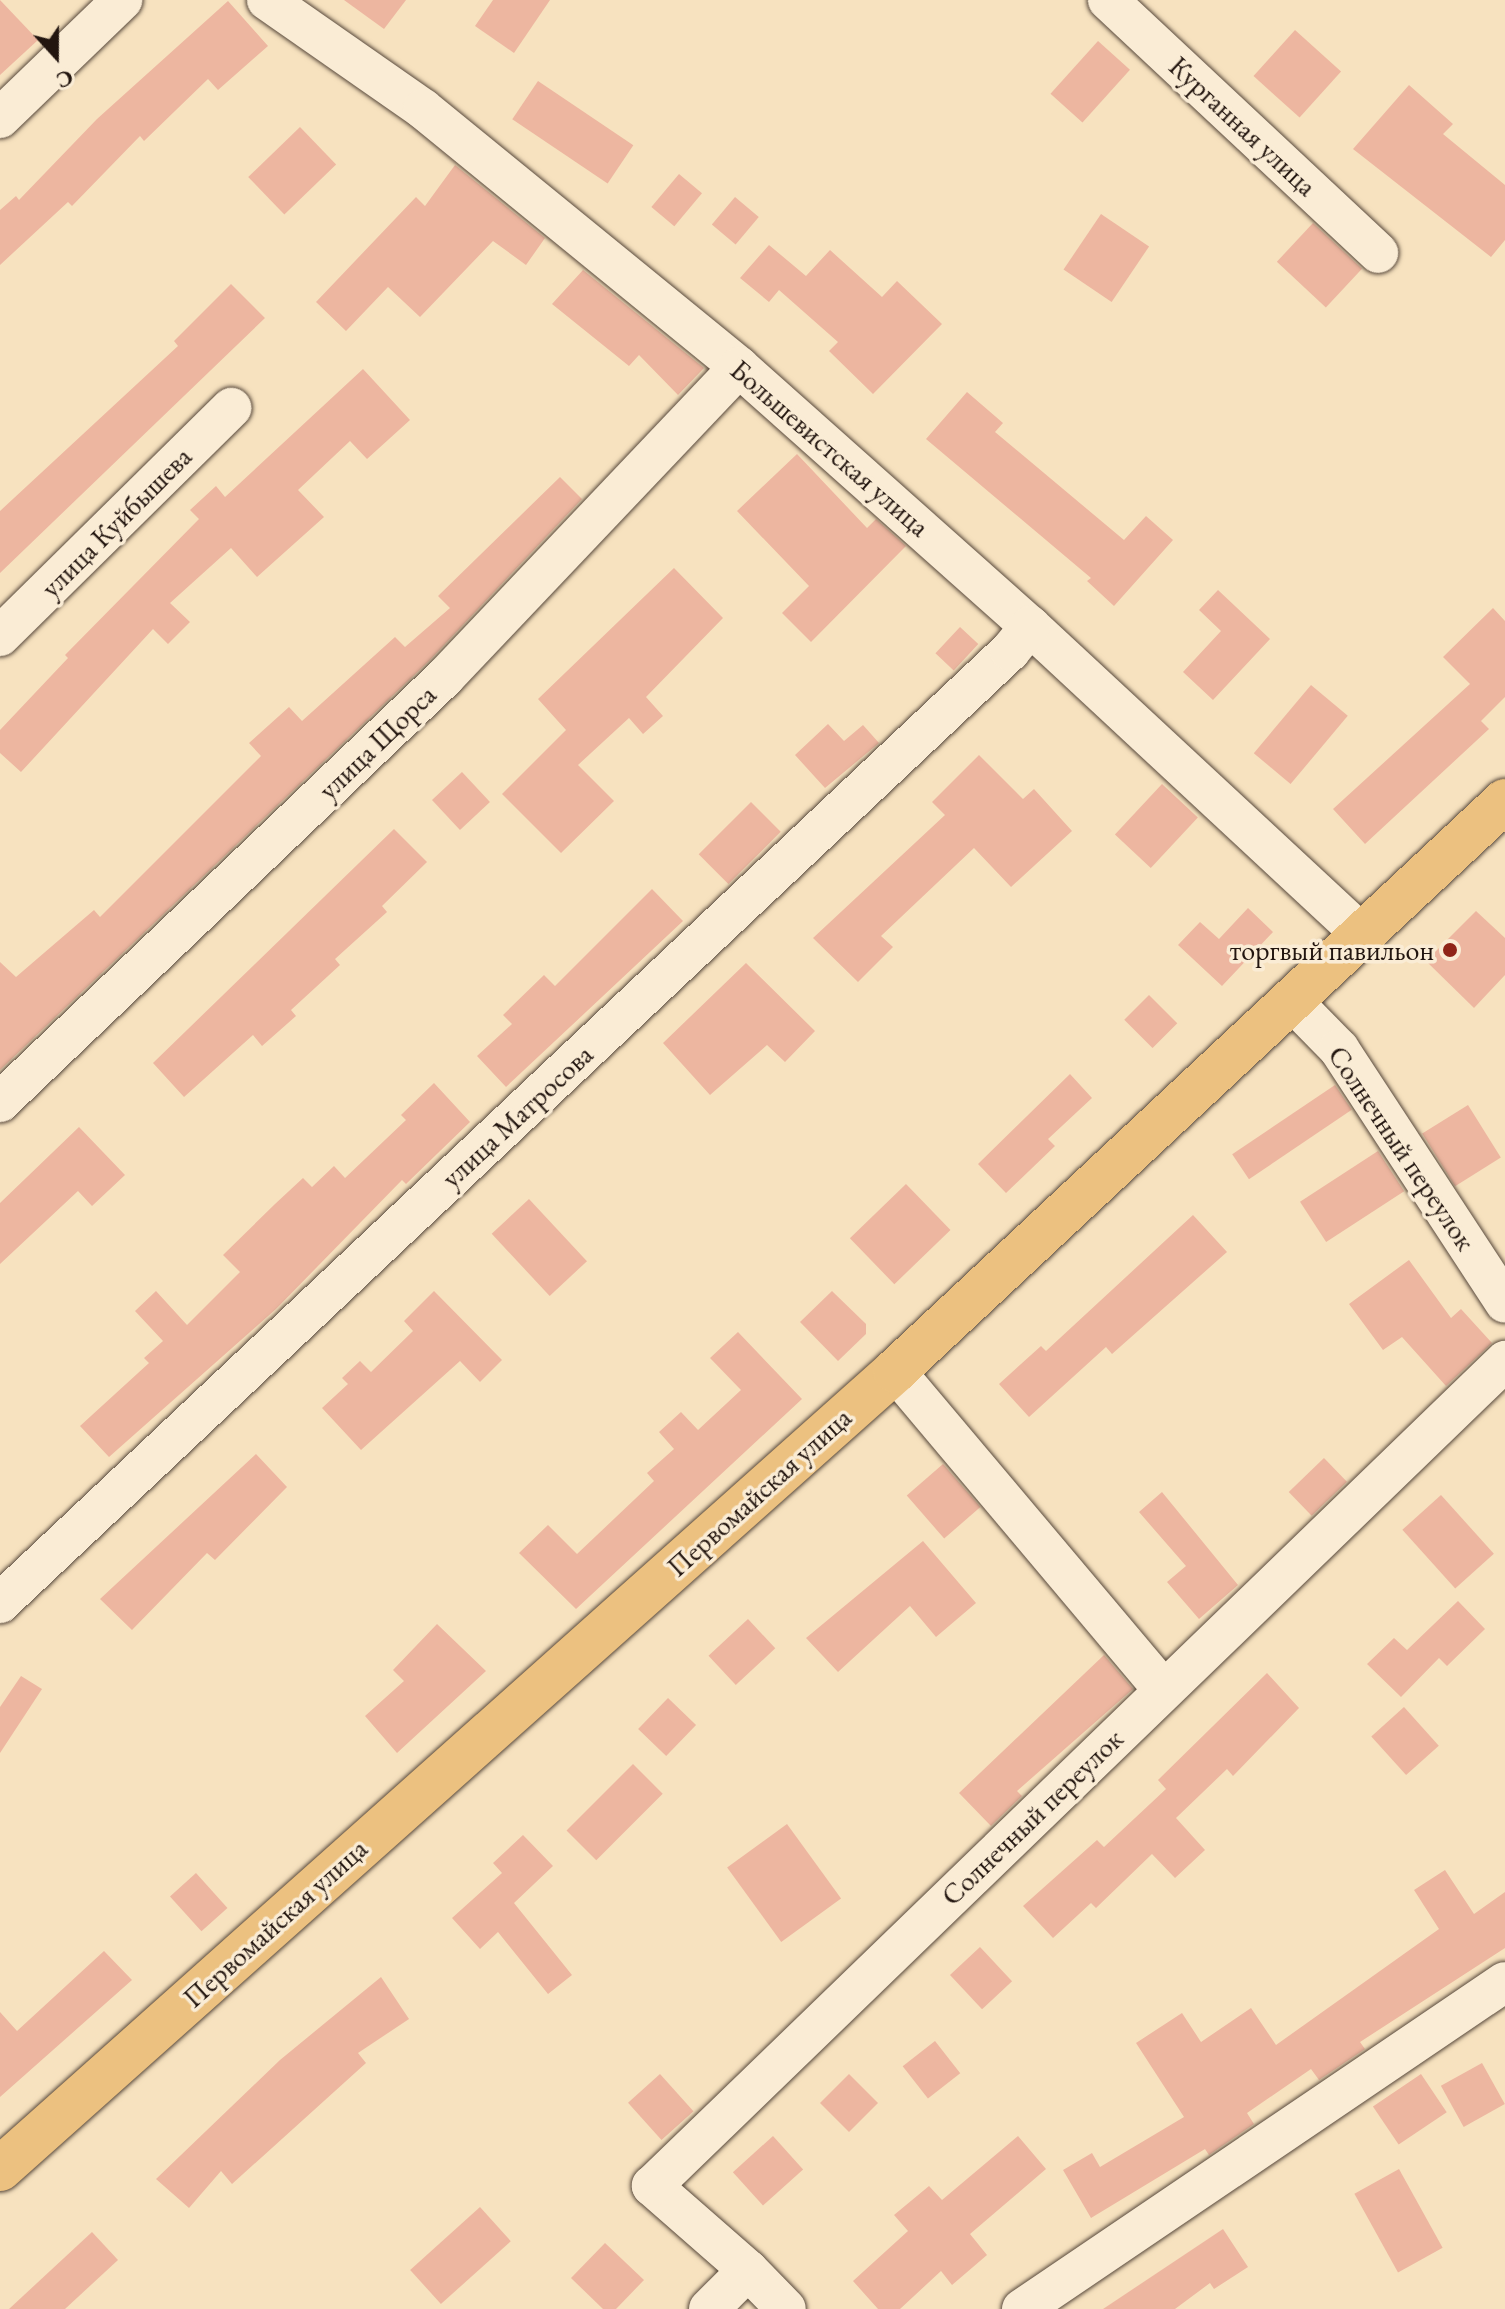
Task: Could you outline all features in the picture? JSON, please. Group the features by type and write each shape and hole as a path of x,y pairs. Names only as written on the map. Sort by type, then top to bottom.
{"main road":[{"name":"Первомайская улица","path":"0,2169 895,1371 1362,934 1501,813"}],"street":[{"path":"0,118 122,0"},
{"name":"Большевистская улица","path":"267,0 423,109 739,367 1030,626 1362,934"},
{"name":"Курганная улица","path":"1108,0 1378,253"},
{"name":"улица Щорса","path":"0,1102 445,677 739,367"},
{"name":"улица Куйбышева","path":"0,636 231,408"},
{"name":"улица Матросова","path":"0,1603 1010,651 1030,626"},
{"name":"Солнечный переулок","path":"1291,1000 1339,1049 1505,1303"},
{"name":"Солнечный переулок","path":"786,2309 748,2270 652,2186 1505,1361"},
{"path":"895,1371 1163,1689"},
{"path":"1022,2309 1505,1982"},
{"path":"709,2309 748,2270"}],"building":[{"path":"0,0 38,40 0,75"},
{"path":"344,0 406,0 384,29"},
{"path":"493,0 550,0 514,53 475,26"},
{"path":"228,1 268,46 218,90 208,79 144,141 140,136 72,206 68,202 0,265 0,210 16,196 19,200 97,119"},
{"path":"1295,30 1341,71 1300,118 1254,76"},
{"path":"1098,41 1130,70 1082,123 1050,94"},
{"path":"538,81 633,145 608,183 512,119"},
{"path":"1409,85 1453,124 1443,134 1505,185 1505,240 1491,257 1353,149"},
{"path":"300,127 336,164 284,214 248,177"},
{"path":"455,165 545,238 526,265 493,241 420,317 388,287 346,331 316,302 416,197 425,206"},
{"path":"679,174 702,193 674,226 651,207"},
{"path":"735,197 759,217 736,245 712,225"},
{"path":"1101,214 1149,246 1112,302 1064,270"},
{"path":"1313,223 1362,269 1326,307 1277,262"},
{"path":"769,245 806,276 830,250 882,297 897,281 942,324 873,394 829,351 838,342 779,290 769,302 740,278"},
{"path":"583,270 704,368 678,395 639,355 629,366 552,304"},
{"path":"231,284 265,318 0,573 0,511 178,346 174,341"},
{"path":"363,369 410,420 367,459 350,441 298,490 324,517 257,577 231,548 170,603 190,622 168,644 153,629 21,772 0,753 0,730 68,658 65,655 199,519 190,510 216,486 225,497"},
{"path":"967,392 1003,423 995,432 1124,540 1146,516 1173,540 1114,606 1087,581 1091,578 926,439"},
{"path":"797,454 867,528 876,519 906,546 811,642 782,613 809,586 737,511"},
{"path":"560,477 582,499 429,661 0,1070 0,962 16,977 94,910 100,917 261,756 249,743 289,707 302,721 395,637 405,647 450,608 438,596"},
{"path":"674,568 723,618 646,697 663,716 643,734 629,718 578,765 614,801 561,853 502,794 566,730 538,699"},
{"path":"1218,590 1270,639 1213,700 1183,672 1221,631 1199,610"},
{"path":"1493,608 1505,621 1505,697 1481,721 1489,729 1365,844 1333,809 1470,684 1443,657"},
{"path":"960,627 978,644 954,670 935,653"},
{"path":"1311,685 1348,716 1291,784 1254,753"},
{"path":"828,724 844,741 863,725 879,743 825,788 795,755"},
{"path":"979,755 1023,799 1034,789 1072,831 1011,887 974,848 881,936 893,947 858,982 813,938 945,815 932,802"},
{"path":"462,772 490,802 460,830 432,800"},
{"path":"1162,784 1198,817 1151,868 1115,834"},
{"path":"751,802 781,832 728,884 699,854"},
{"path":"394,829 427,862 382,906 387,912 335,959 340,965 291,1010 296,1016 262,1046 253,1035 184,1097 153,1063"},
{"path":"652,889 683,921 506,1087 477,1056 512,1024 503,1015 544,975 555,986"},
{"path":"1248,908 1273,932 1222,986 1178,945 1200,922 1219,939"},
{"path":"1476,911 1505,938 1505,975 1474,1008 1426,961"},
{"path":"746,963 815,1031 785,1062 767,1045 710,1095 663,1043"},
{"path":"1149,995 1177,1023 1153,1048 1124,1020"},
{"path":"1070,1074 1092,1098 1048,1139 1055,1146 1006,1193 978,1164"},
{"path":"434,1083 470,1122 406,1184 402,1180 276,1309 109,1457 80,1426 149,1363 144,1358 163,1341 135,1311 156,1291 187,1325 240,1272 223,1255 275,1204 303,1178 312,1187 334,1166 345,1178 406,1120 401,1115"},
{"path":"1335,1085 1352,1110 1249,1179 1232,1154"},
{"path":"1468,1105 1501,1158 1455,1186 1422,1134"},
{"path":"79,1127 125,1175 92,1206 78,1191 0,1264 0,1203"},
{"path":"1378,1151 1404,1191 1326,1242 1300,1202"},
{"path":"906,1184 950,1230 894,1284 850,1238"},
{"path":"529,1199 587,1261 550,1296 492,1234"},
{"path":"1193,1215 1227,1252 1112,1354 1106,1347 1029,1417 999,1384 1041,1346 1046,1351"},
{"path":"1409,1260 1451,1318 1461,1309 1492,1343 1446,1386 1402,1337 1383,1350 1349,1304"},
{"path":"434,1291 502,1360 480,1382 460,1361 361,1450 322,1408 348,1384 342,1378 360,1361 371,1372 413,1331 404,1321"},
{"path":"832,1291 866,1324 866,1334 838,1361 800,1322"},
{"path":"738,1332 802,1399 576,1609 519,1553 548,1525 577,1554 654,1481 647,1473 674,1449 659,1432 681,1412 698,1430 741,1390 710,1358"},
{"path":"256,1454 287,1487 215,1560 207,1553 132,1630 100,1599"},
{"path":"1324,1458 1347,1482 1312,1516 1289,1492"},
{"path":"943,1464 980,1507 944,1539 907,1495"},
{"path":"1162,1492 1238,1585 1199,1619 1167,1582 1186,1566 1139,1512"},
{"path":"1441,1495 1494,1554 1455,1589 1402,1530"},
{"path":"923,1541 976,1603 936,1637 910,1606 838,1672 806,1638"},
{"path":"1458,1601 1485,1629 1447,1666 1439,1658 1401,1697 1367,1664 1394,1638 1407,1650"},
{"path":"748,1619 775,1648 736,1685 709,1656"},
{"path":"437,1624 486,1671 397,1753 365,1716 404,1681 393,1670"},
{"path":"1104,1655 1133,1689 1017,1791 1022,1796 991,1826 959,1793"},
{"path":"1267,1673 1299,1708 1233,1776 1227,1769 1176,1818 1205,1850 1175,1878 1152,1854 1096,1908 1091,1903 1053,1938 1023,1906 1097,1840 1104,1847 1166,1789 1158,1780"},
{"path":"21,1676 42,1689 0,1753 0,1707"},
{"path":"668,1698 696,1725 666,1756 638,1729"},
{"path":"1404,1707 1439,1746 1406,1775 1371,1736"},
{"path":"633,1764 663,1794 596,1860 567,1830"},
{"path":"787,1824 841,1898 781,1942 727,1867"},
{"path":"523,1835 553,1866 514,1903 572,1975 548,1994 498,1932 480,1949 452,1918 502,1873 493,1863"},
{"path":"1445,1870 1474,1914 1505,1892 1505,1948 1360,2042 1365,2049 1319,2080 1311,2069 1247,2113 1254,2124 1209,2155 1205,2149 1091,2218 1063,2170 1092,2153 1100,2167 1184,2117 1136,2043 1182,2013 1201,2042 1251,2008 1276,2045 1439,1929 1414,1890"},
{"path":"196,1873 227,1908 201,1931 170,1896"},
{"path":"980,1947 1012,1981 982,2009 950,1975"},
{"path":"104,1951 132,1980 0,2097 0,2012 17,2031"},
{"path":"381,1977 409,2019 358,2053 366,2063 232,2184 221,2171 189,2208 156,2179 280,2060"},
{"path":"935,2041 960,2073 928,2099 903,2066"},
{"path":"1482,2063 1505,2104 1464,2127 1441,2086"},
{"path":"660,2074 693,2111 662,2140 628,2103"},
{"path":"849,2074 878,2103 849,2132 820,2103"},
{"path":"1421,2074 1447,2112 1399,2145 1373,2106"},
{"path":"773,2136 803,2169 763,2206 733,2172"},
{"path":"1018,2136 1046,2169 970,2234 987,2255 952,2285 941,2271 900,2309 878,2309 853,2281 908,2231 894,2215 929,2186 942,2200"},
{"path":"1399,2169 1443,2248 1398,2272 1354,2194"},
{"path":"480,2207 511,2241 441,2304 410,2270"},
{"path":"1223,2229 1248,2267 1214,2289 1210,2283 1175,2309 1103,2309"},
{"path":"92,2232 118,2260 65,2309 9,2309"},
{"path":"605,2243 644,2280 616,2309 603,2309 571,2278"}],"place":[{"name":"торгвый павильон","path":"1450,950"}]}
